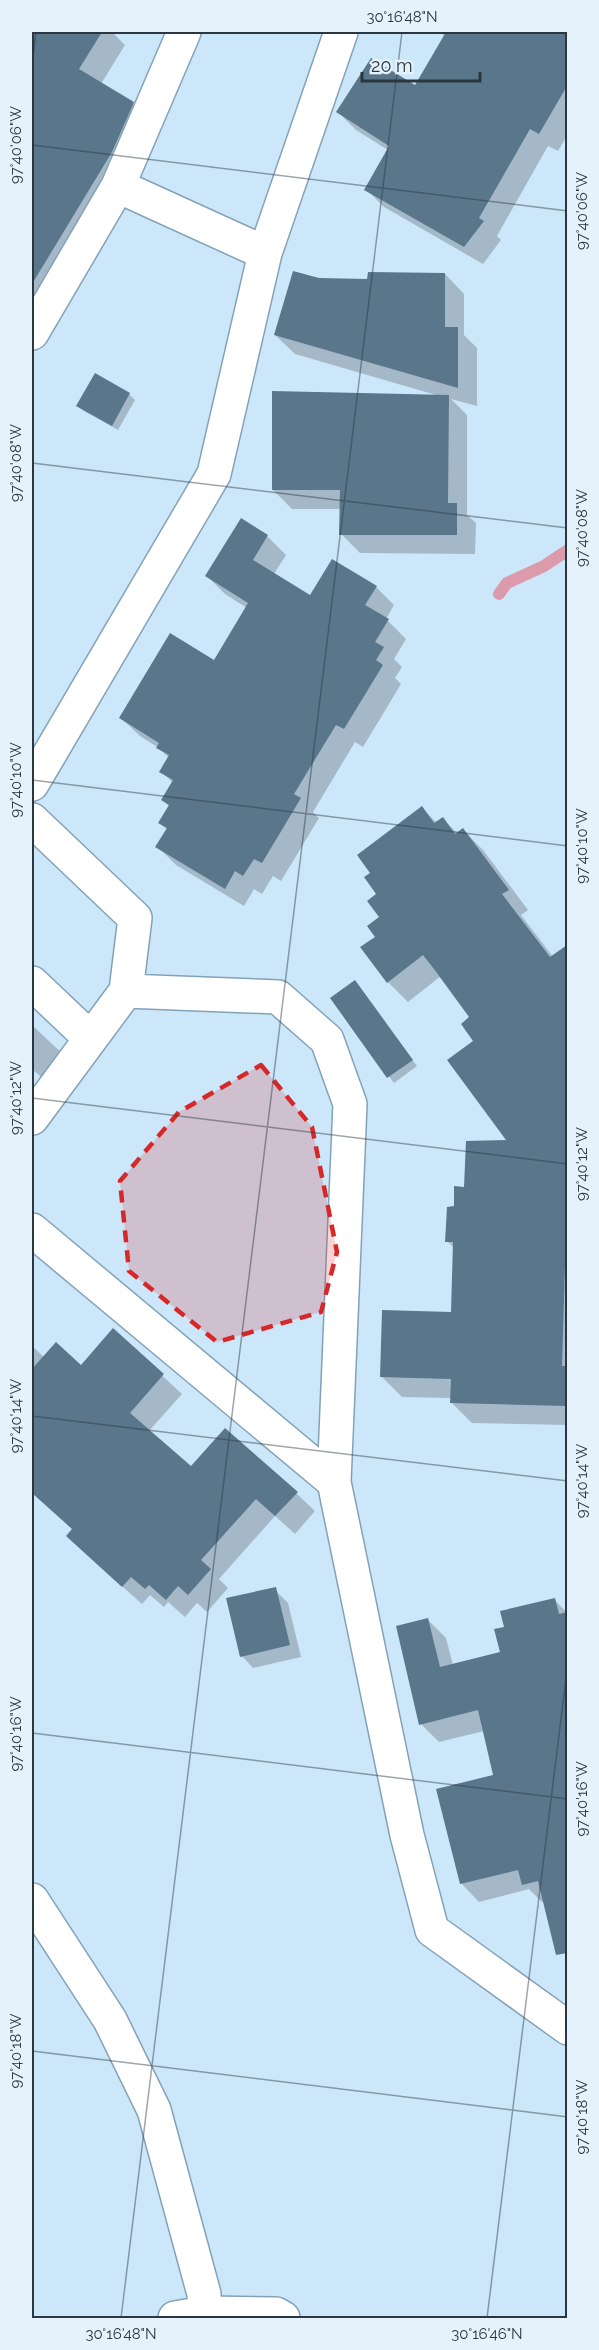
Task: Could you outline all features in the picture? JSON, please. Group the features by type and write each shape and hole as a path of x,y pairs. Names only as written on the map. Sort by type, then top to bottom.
{"lane":[{"path":"32,333 118,186 184,32"},
{"path":"32,784 214,474 265,253 340,32"},
{"path":"118,186 265,253"},
{"path":"32,820 135,918 126,991 32,1118"},
{"path":"32,983 90,1038"},
{"path":"126,991 278,997 327,1040 350,1104 334,1482 407,1835 432,1930 567,2028"},
{"path":"32,1230 334,1482"},
{"path":"32,1900 110,2020 154,2110 204,2294 190,2316"},
{"path":"190,2316 276,2314 283,2319"}],"highlighted area":[{"path":"261,1065 312,1127 337,1252 321,1312 217,1342 129,1271 120,1181 179,1112"}],"building":[{"path":"32,32 102,32 79,69 134,102 112,152 32,284"},
{"path":"446,32 567,32 567,86 539,134 530,129 479,218 484,221 464,247 364,190 389,146 336,112 371,58 415,85"},
{"path":"293,271 319,278 367,279 368,272 445,273 445,327 458,327 458,388 274,335"},
{"path":"95,373 130,393 112,426 76,406"},
{"path":"272,391 449,395 448,503 457,503 457,535 339,535 340,490 272,490"},
{"path":"241,518 268,535 253,560 310,595 332,559 377,586 365,605 389,619 375,642 384,647 376,660 383,665 344,729 336,725 294,794 301,798 262,863 254,859 243,876 235,871 225,889 155,847 167,828 158,823 169,805 161,800 173,780 159,772 169,755 156,748 159,743 119,718 170,633 214,660 248,603 205,576"},
{"path":"422,806 434,823 443,817 455,834 463,828 509,890 502,894 550,957 567,945 567,1264 565,1264 562,1366 567,1366 567,1406 450,1403 451,1379 380,1377 382,1310 451,1312 453,1242 445,1242 447,1207 454,1206 454,1186 464,1187 466,1141 506,1140 447,1060 473,1041 461,1024 469,1017 434,969 423,955 387,983 360,947 375,937 367,926 379,917 367,901 376,894 364,877 370,873 357,855"},
{"path":"355,980 413,1060 387,1078 330,998"},
{"path":"113,1328 164,1374 130,1413 191,1466 225,1428 298,1492 275,1516 256,1499 201,1560 211,1569 188,1595 178,1586 166,1600 149,1585 145,1589 131,1577 122,1587 66,1536 72,1529 32,1493 32,1369 56,1342 81,1365"},
{"path":"276,1587 290,1645 240,1657 226,1598"},
{"path":"555,1598 559,1614 567,1612 567,1953 556,1955 538,1881 522,1885 518,1870 460,1884 436,1789 493,1775 478,1710 419,1725 396,1626 428,1618 440,1667 500,1652 494,1629 504,1627 500,1611"}],"waterway":[{"path":"499,594 507,583 544,566 568,550"}]}
